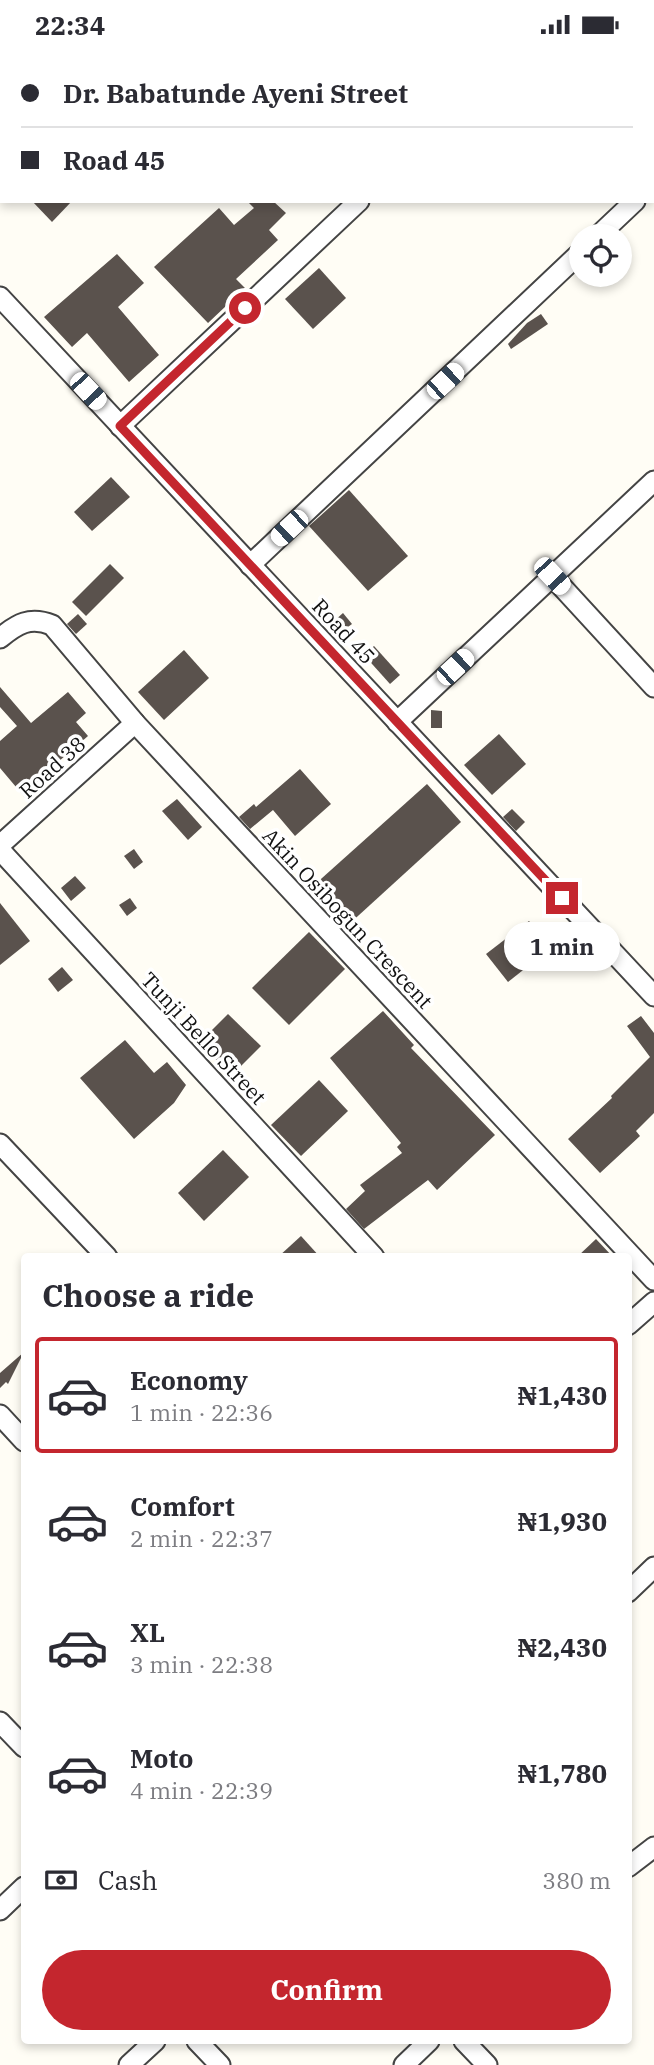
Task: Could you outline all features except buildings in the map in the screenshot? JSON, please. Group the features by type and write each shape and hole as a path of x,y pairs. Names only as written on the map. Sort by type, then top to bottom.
{"street":[{"path":"120,426 357,203"},
{"path":"611,224 633,203"},
{"path":"250,565 569,263"},
{"name":"Road 45","path":"2,302 654,996"},
{"path":"397,722 654,481"},
{"path":"552,576 654,687"},
{"name":"Akin Osibogun Crescent","path":"0,638 24,621 41,620 52,625 135,723 629,1253"},
{"name":"Road 38","path":"0,848 135,723"},
{"name":"Tunji Bello Street","path":"0,848 370,1253"},
{"path":"0,1144 103,1253"},
{"name":"Akin Osibogun Crescent","path":"632,1256 654,1280"},
{"path":"632,1321 654,1302"},
{"path":"0,1415 21,1438"},
{"path":"632,1588 654,1567"},
{"path":"0,1722 21,1744"},
{"path":"632,1864 654,1847"},
{"path":"0,1910 21,1890"},
{"path":"129,2065 152,2044"},
{"path":"200,2044 220,2065"},
{"path":"404,2065 426,2044"},
{"path":"467,2044 487,2065"}],"route":[{"path":"245,308 120,426 562,898"}]}
